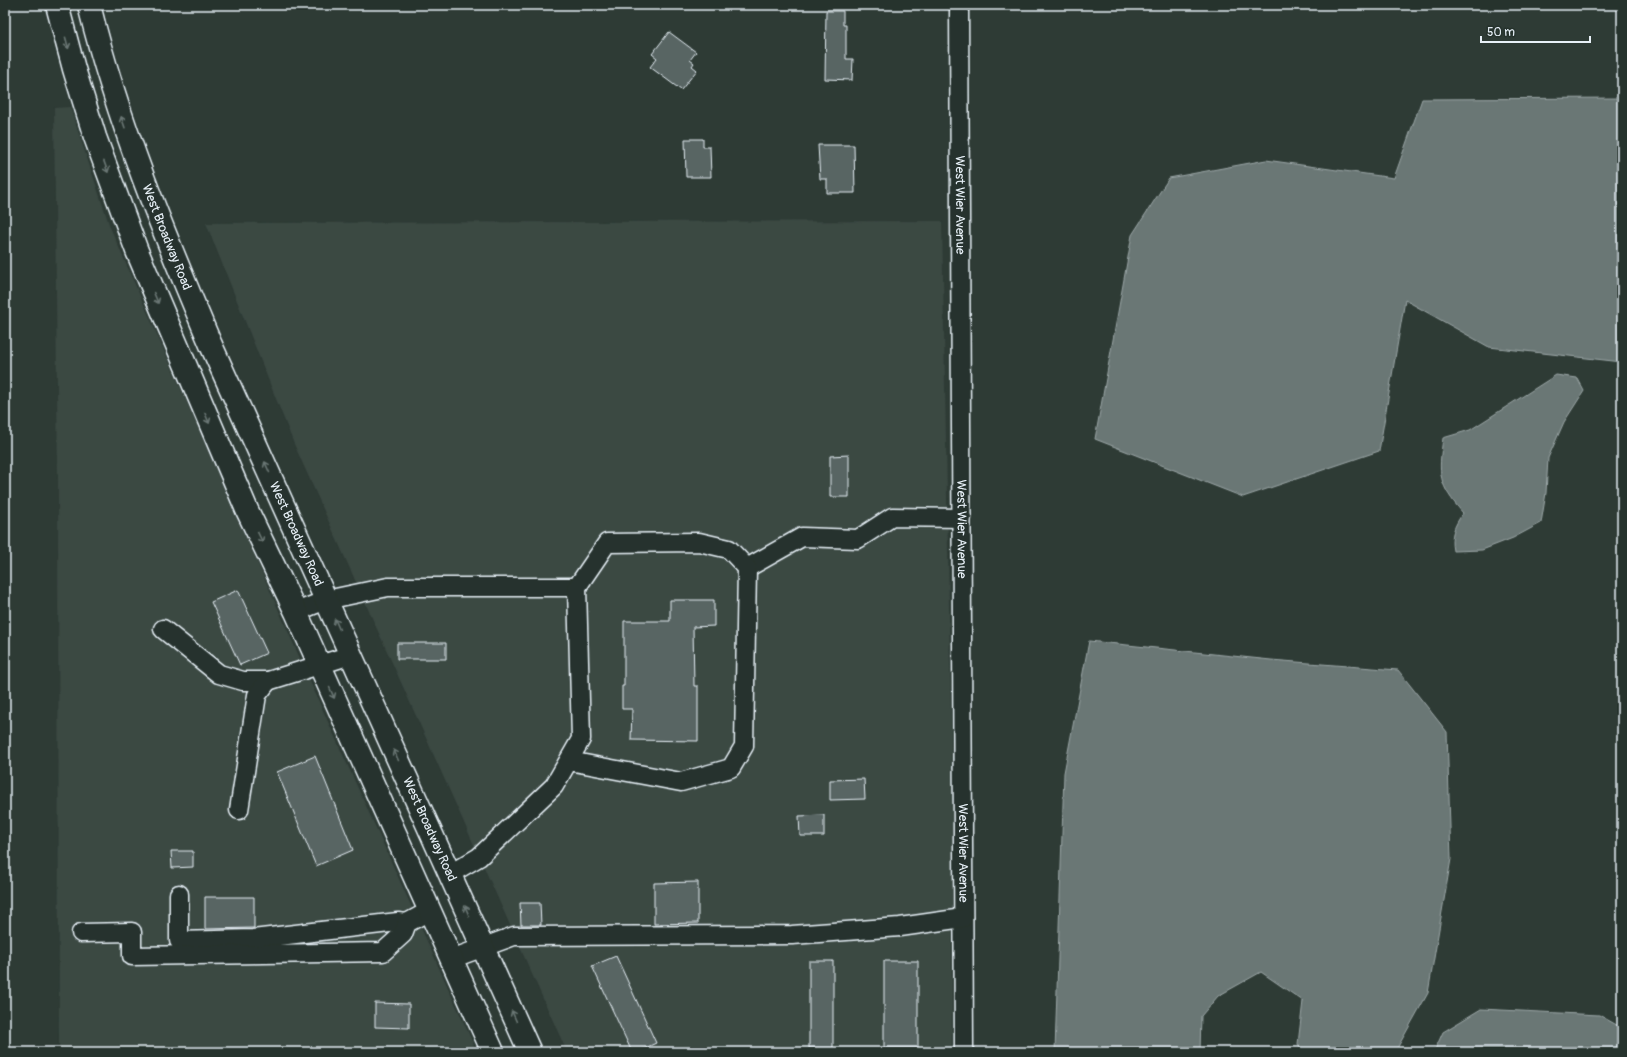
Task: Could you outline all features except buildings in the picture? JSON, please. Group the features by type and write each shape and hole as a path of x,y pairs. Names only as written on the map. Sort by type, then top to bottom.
{"main road":[{"path":"57,5 74,69 95,137 141,262 246,510 296,612 493,1052"},
{"name":"West Broadway Road","path":"89,5 101,55 134,153 171,250 211,345 530,1052"},
{"path":"141,262 171,250"}],"street":[{"name":"West Wier Avenue","path":"959,5 964,1052"},
{"path":"747,568 802,537 858,539 892,517 962,518"},
{"path":"450,874 479,857 554,786 581,739 577,587 608,543 699,542 729,549 747,568 744,746 731,768 681,782 569,761"},
{"path":"296,612 326,600 388,587 577,587"},
{"path":"163,629 219,674 243,681 268,681 351,655"},
{"path":"239,810 257,695 268,681"},
{"path":"179,894 179,941 253,938 398,922 407,923 429,911"},
{"path":"451,959 514,936 792,936 900,927 963,918"},
{"path":"81,933 132,932 132,956 383,952 402,934 407,923"}],"shaded area":[{"path":"1622,98 1622,362 1489,347 1405,300 1379,451 1243,497 1095,439 1132,235 1169,178 1266,160 1394,178 1422,99"},
{"path":"70,107 110,227 320,704 477,1052 59,1052 58,479 54,108"},
{"path":"942,221 952,772 952,1052 567,1052 294,444 206,223"},
{"path":"1556,375 1577,378 1584,391 1564,422 1548,458 1546,493 1541,523 1513,538 1482,550 1453,551 1452,536 1457,522 1463,513 1444,486 1440,461 1443,438 1470,430"},
{"path":"1089,641 1271,660 1398,670 1447,732 1451,859 1428,993 1395,1052 1302,1052 1298,1044 1303,1001 1261,972 1218,996 1201,1016 1200,1052 1055,1052 1064,773"},
{"path":"1481,1009 1599,1015 1622,1028 1622,1052 1434,1052 1443,1032"}]}
